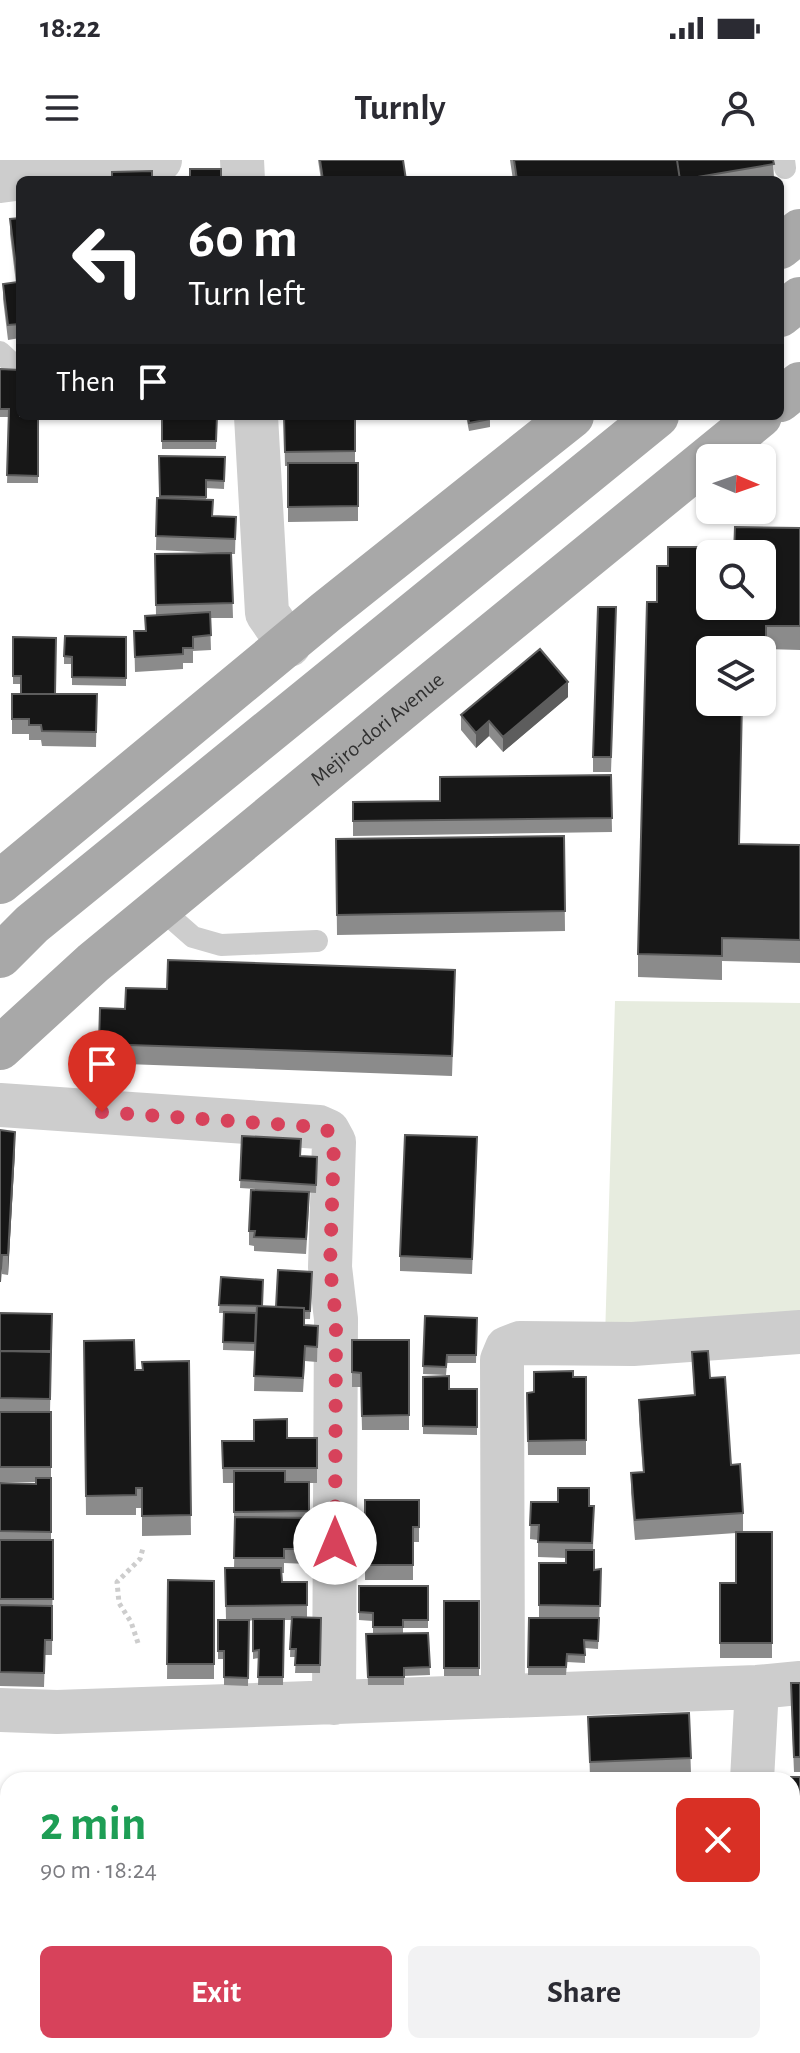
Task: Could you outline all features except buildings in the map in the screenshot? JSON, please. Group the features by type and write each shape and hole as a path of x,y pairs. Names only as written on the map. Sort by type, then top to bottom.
{"main road":[{"path":"784,244 800,231"},
{"path":"784,312 800,299"},
{"path":"784,397 800,384"},
{"path":"0,882 326,612 567,420"},
{"name":"Mejiro-dori Avenue","path":"0,1048 93,963 755,420"},
{"path":"0,956 32,924 642,428"}],"street":[{"path":"38,176 160,160"},
{"path":"256,420 267,613 289,645"},
{"path":"0,1105 319,1127 328,1131 334,1142 330,1267 336,1319 334,1703"},
{"path":"503,1696 502,1360 507,1348 520,1343 633,1344 800,1332"},
{"path":"0,1710 57,1712 334,1703 800,1683"},
{"path":"752,1772 757,1687"}],"lane":[{"path":"0,352 16,364"},
{"path":"160,908 193,937 221,945 317,941"}],"path":[{"path":"138,1643 131,1622 119,1603 117,1582 140,1559 143,1548"}],"shaded area":[{"path":"615,1001 800,1003 800,1325 605,1338"}],"route":[{"path":"102,1112 319,1127 328,1131 334,1142 330,1267 336,1319 335,1543"}]}
